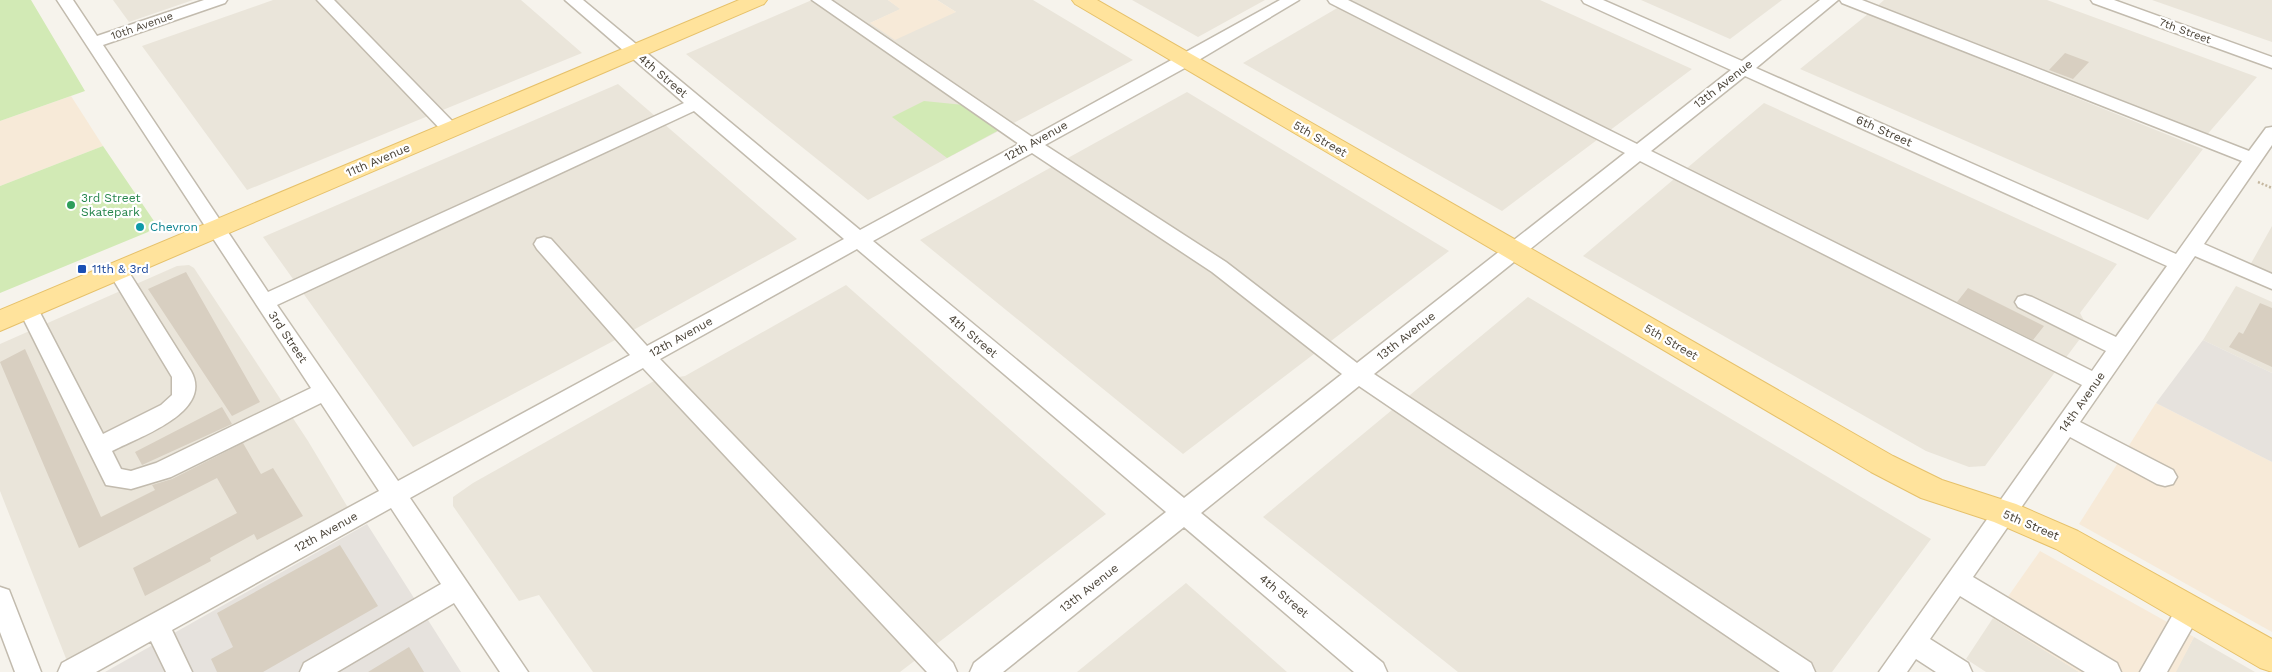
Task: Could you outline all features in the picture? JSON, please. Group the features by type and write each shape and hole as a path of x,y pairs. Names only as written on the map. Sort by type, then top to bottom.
{"main road":[{"name":"11th Avenue","path":"0,321 757,0"},
{"name":"5th Street","path":"1082,0 1882,464 1932,489 2005,513 2067,540 2272,657"}],"street":[{"name":"3rd Street","path":"64,0 264,302 515,672"},
{"name":"10th Avenue","path":"93,43 220,0"},
{"path":"325,0 451,130"},
{"name":"4th Street","path":"572,0 1374,672"},
{"path":"820,0 1030,144 1219,266 1358,375 1802,672"},
{"name":"12th Avenue","path":"71,672 1186,60 1291,0"},
{"path":"1336,0 2096,383"},
{"name":"6th Street","path":"1590,0 1744,68 2185,254 2272,282"},
{"name":"13th Avenue","path":"983,672 1636,152 1830,0"},
{"path":"1848,0 2265,147"},
{"name":"7th Street","path":"2099,0 2272,63"},
{"path":"264,302 696,104"},
{"name":"14th Avenue","path":"1892,672 2185,254 2265,147"},
{"path":"544,244 645,357 944,672"},
{"path":"99,447 169,411 183,398 183,377 118,271"},
{"path":"2025,302 2120,348"},
{"path":"28,308 114,478 131,480 163,470 325,391"},
{"path":"2066,425 2165,477"},
{"path":"1957,581 2108,672"},
{"path":"313,672 458,587"},
{"path":"0,598 28,672"},
{"path":"2153,672 2189,610"},
{"path":"157,625 179,672"},
{"path":"1913,643 1959,672"}],"shaded area":[{"path":"113,0 193,0 129,22"},
{"path":"273,0 521,0 582,53 247,190 142,46"},
{"path":"812,0 888,0 901,9 870,23 956,12 937,0 1033,0 1133,60 868,200 686,54"},
{"path":"888,0 937,0 956,12 895,40 870,23 900,9"},
{"path":"1132,0 1265,0 1198,37"},
{"path":"1351,0 1540,0 1692,69 1502,211 1243,63"},
{"path":"1641,0 1782,0 1730,39"},
{"path":"1884,0 2047,0 2257,77 2205,137 1875,8"},
{"path":"2152,0 2272,0 2272,42"},
{"path":"1868,14 2203,149 2148,220 1800,69"},
{"path":"618,84 797,239 619,338 413,447 263,237"},
{"path":"1187,92 1449,251 1183,454 920,240"},
{"path":"71,96 103,146 0,186 0,121"},
{"path":"1764,103 2117,264 2080,313 2088,328 1985,466 1969,467 1926,451 1583,256"},
{"path":"2272,226 2272,277 2249,267"},
{"path":"189,265 194,268 308,441 350,511 67,661 0,491 0,344 177,266"},
{"path":"846,285 1106,514 900,672 593,672 539,595 519,601 453,506 453,497 473,483 654,381 685,376"},
{"path":"2236,286 2272,302 2272,373 2203,340"},
{"path":"1528,297 1931,539 1832,672 1458,672 1263,517"},
{"path":"2203,340 2272,373 2272,462 2156,403"},
{"path":"2156,403 2272,462 2272,632 2079,524"},
{"path":"367,524 461,672 105,672"},
{"path":"2040,551 2194,637 2176,672 2079,672 1993,618"},
{"path":"1186,583 1287,672 1077,672"},
{"path":"1993,618 2079,672 1986,672 1966,659"},
{"path":"2194,637 2255,672 2175,672"}],"green space":[{"path":"0,0 31,0 85,91 0,121"},
{"path":"924,101 964,105 1001,129 947,158 892,117"},
{"name":"3rd Street Skatepark","path":"103,146 156,224 148,232 0,293 0,186"}],"building":[{"path":"2065,53 2089,62 2073,79 2049,70"},
{"path":"186,272 260,402 232,416 148,289"},
{"path":"1968,288 2044,326 2033,340 1957,302"},
{"path":"2260,303 2272,308 2272,367 2229,347 2239,332 2243,334"},
{"path":"25,349 101,517 155,490 152,485 172,479 243,443 261,474 273,468 303,516 257,540 254,534 210,558 211,561 145,596 133,568 237,513 217,478 79,548 0,362"},
{"path":"222,407 232,424 142,465 135,452"},
{"path":"340,545 378,606 263,672 217,672 211,659 233,647 217,613"},
{"path":"409,647 424,672 368,672"}],"place":[{"name":"3rd Street Skatepark","path":"71,205"},
{"name":"Chevron","path":"140,227"},
{"name":"11th & 3rd","path":"82,269"}]}
